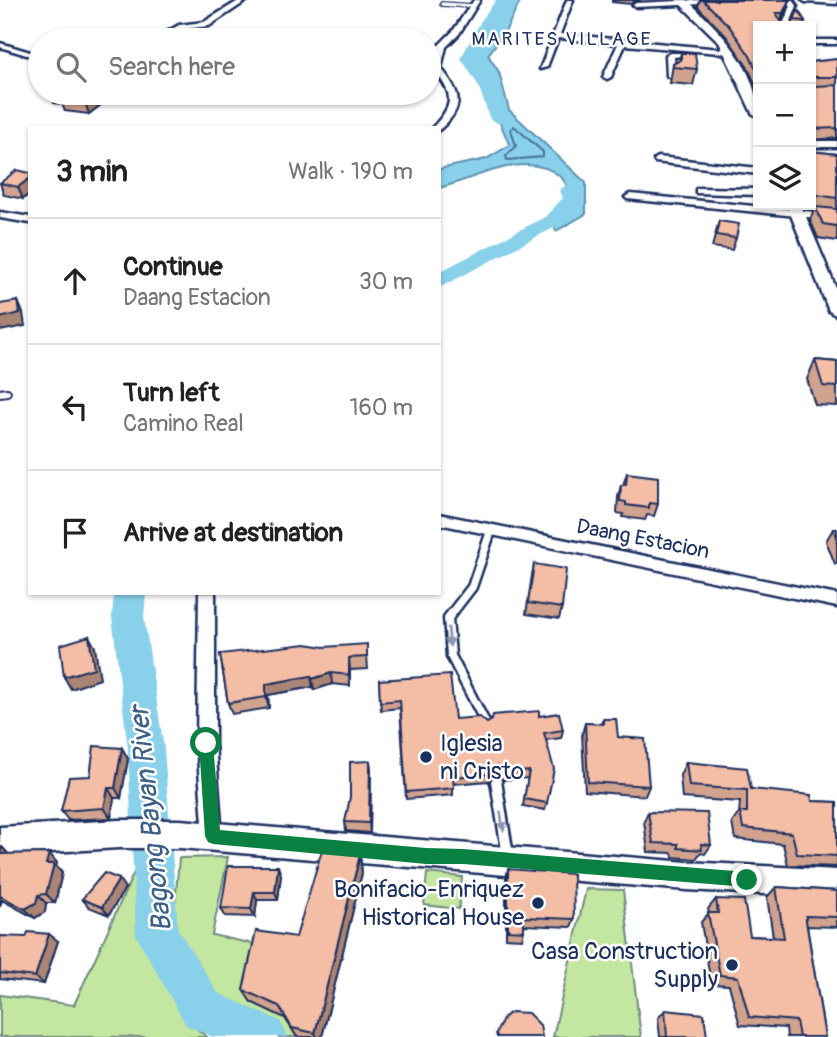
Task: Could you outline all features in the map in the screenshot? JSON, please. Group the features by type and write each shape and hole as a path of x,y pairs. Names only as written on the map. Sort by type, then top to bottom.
{"main road":[{"path":"682,1 723,40 753,90"},
{"path":"796,210 837,311"},
{"path":"0,841 119,834 180,834 711,877 837,884"}],"street":[{"path":"180,28 206,24 244,0"},
{"path":"543,67 570,0"},
{"path":"636,5 746,0"},
{"path":"788,21 794,6 789,0"},
{"path":"805,0 836,3"},
{"path":"441,50 475,3"},
{"path":"555,36 732,55"},
{"path":"816,42 837,42"},
{"path":"607,77 622,43"},
{"path":"0,45 28,53"},
{"path":"671,76 670,55 732,55"},
{"path":"438,126 451,114 454,100 450,82 441,72"},
{"path":"816,144 837,144"},
{"path":"658,160 753,170"},
{"path":"699,191 753,192"},
{"path":"630,197 753,206"},
{"path":"801,210 837,217"},
{"path":"0,215 28,220"},
{"name":"Daang Estacion","path":"441,519 837,601"},
{"path":"207,595 206,743 213,836"}],"lane":[{"path":"442,4 475,3"},
{"path":"486,724 451,656 448,618 472,587 491,531"},
{"path":"495,780 509,861"}],"green space":[{"path":"228,857 212,935 263,946 251,1002 285,1018 297,1037 279,1037 207,1001 172,938 179,858"},
{"path":"135,870 155,950 196,1028 207,1037 0,1037 0,995 74,1005"},
{"path":"427,873 462,877 459,909 424,905"},
{"path":"586,889 623,890 641,1037 553,1037"}],"water":[{"path":"507,0 521,0 505,32 488,55 499,72 509,110 586,183 586,214 556,231 551,218 571,195 562,178 546,168 532,165 500,168 441,187 441,169 486,159 510,145 469,51 484,38 488,19"}],"building":[{"path":"703,0 789,0 783,13 776,13 781,21 753,21 753,62 729,26"},
{"path":"798,10 805,21 794,20"},
{"path":"681,53 695,53 697,69 673,67 673,64 681,60"},
{"path":"837,59 837,77 816,77 816,61"},
{"path":"837,85 837,128 816,129 816,86"},
{"path":"816,152 837,154 837,198 816,195"},
{"path":"17,170 28,173 28,180 18,187 0,183"},
{"path":"816,207 837,209 837,226 823,224"},
{"path":"719,221 739,224 736,238 716,235"},
{"path":"18,301 20,313 0,318 0,304"},
{"path":"815,360 837,362 837,387 823,386"},
{"path":"627,473 658,477 658,504 649,503 649,508 626,505 626,502 620,501 621,485 626,485"},
{"path":"534,564 566,569 562,608 528,603"},
{"path":"89,636 94,668 64,677 60,645"},
{"path":"306,644 324,647 367,644 367,657 349,658 349,675 331,673 312,679 311,676 266,684 266,697 228,703 220,654"},
{"path":"450,675 455,719 480,717 487,723 492,720 493,715 539,711 539,716 559,713 563,730 544,733 554,769 547,803 524,799 529,771 505,773 497,766 490,774 453,777 454,788 406,792 400,700 380,702 379,680"},
{"path":"603,719 616,719 618,737 645,739 649,786 588,782 585,723 603,724"},
{"path":"94,746 122,748 115,788 108,788 104,808 61,811 69,777 90,776"},
{"path":"370,761 369,823 345,822 350,797 350,762"},
{"path":"686,762 747,768 751,789 811,795 812,801 837,802 837,856 797,854 792,833 743,828 740,812 747,812 747,790 689,786"},
{"path":"648,812 707,813 711,845 701,844 702,850 678,848 678,844 653,843"},
{"path":"322,850 360,855 315,1033 292,1028 279,1006 243,990 256,931 296,937"},
{"path":"49,853 46,864 54,864 46,894 38,895 36,903 25,909 0,896 0,854"},
{"path":"228,866 278,866 275,892 254,892 251,909 221,908"},
{"name":"Bonifacio-Enriquez Historical House","path":"508,869 573,874 574,919 524,917 524,931 508,930"},
{"path":"104,873 119,879 102,907 82,899"},
{"path":"776,887 837,891 837,917 806,916 825,1037 799,1037 796,1021 749,1017 738,977 720,975 708,913 718,913 716,899 744,900 750,936 784,938"},
{"path":"28,932 49,934 35,977 0,973 0,936 26,937"},
{"path":"665,1010 704,1014 707,1037 667,1037"},
{"path":"511,1012 528,1013 540,1025 542,1037 497,1037 496,1033 504,1017"}],"waterway":[{"path":"499,119 486,85 469,58 489,19 503,0"},
{"name":"Bagong Bayan River","path":"441,280 552,221 573,199 570,191"},
{"name":"Bagong Bayan River","path":"130,595 128,617 146,749 157,935 202,1009 264,1037"}],"place":[{"name":"Iglesia ni Cristo","path":"426,757"},
{"name":"Bonifacio-Enriquez Historical House","path":"538,903"},
{"name":"Casa Construction Supply","path":"732,965"}],"district":[{"name":"MARITES VILLAGE","path":"562,39"}],"route":[{"path":"206,743 213,836 426,856 463,856 747,880"}]}
